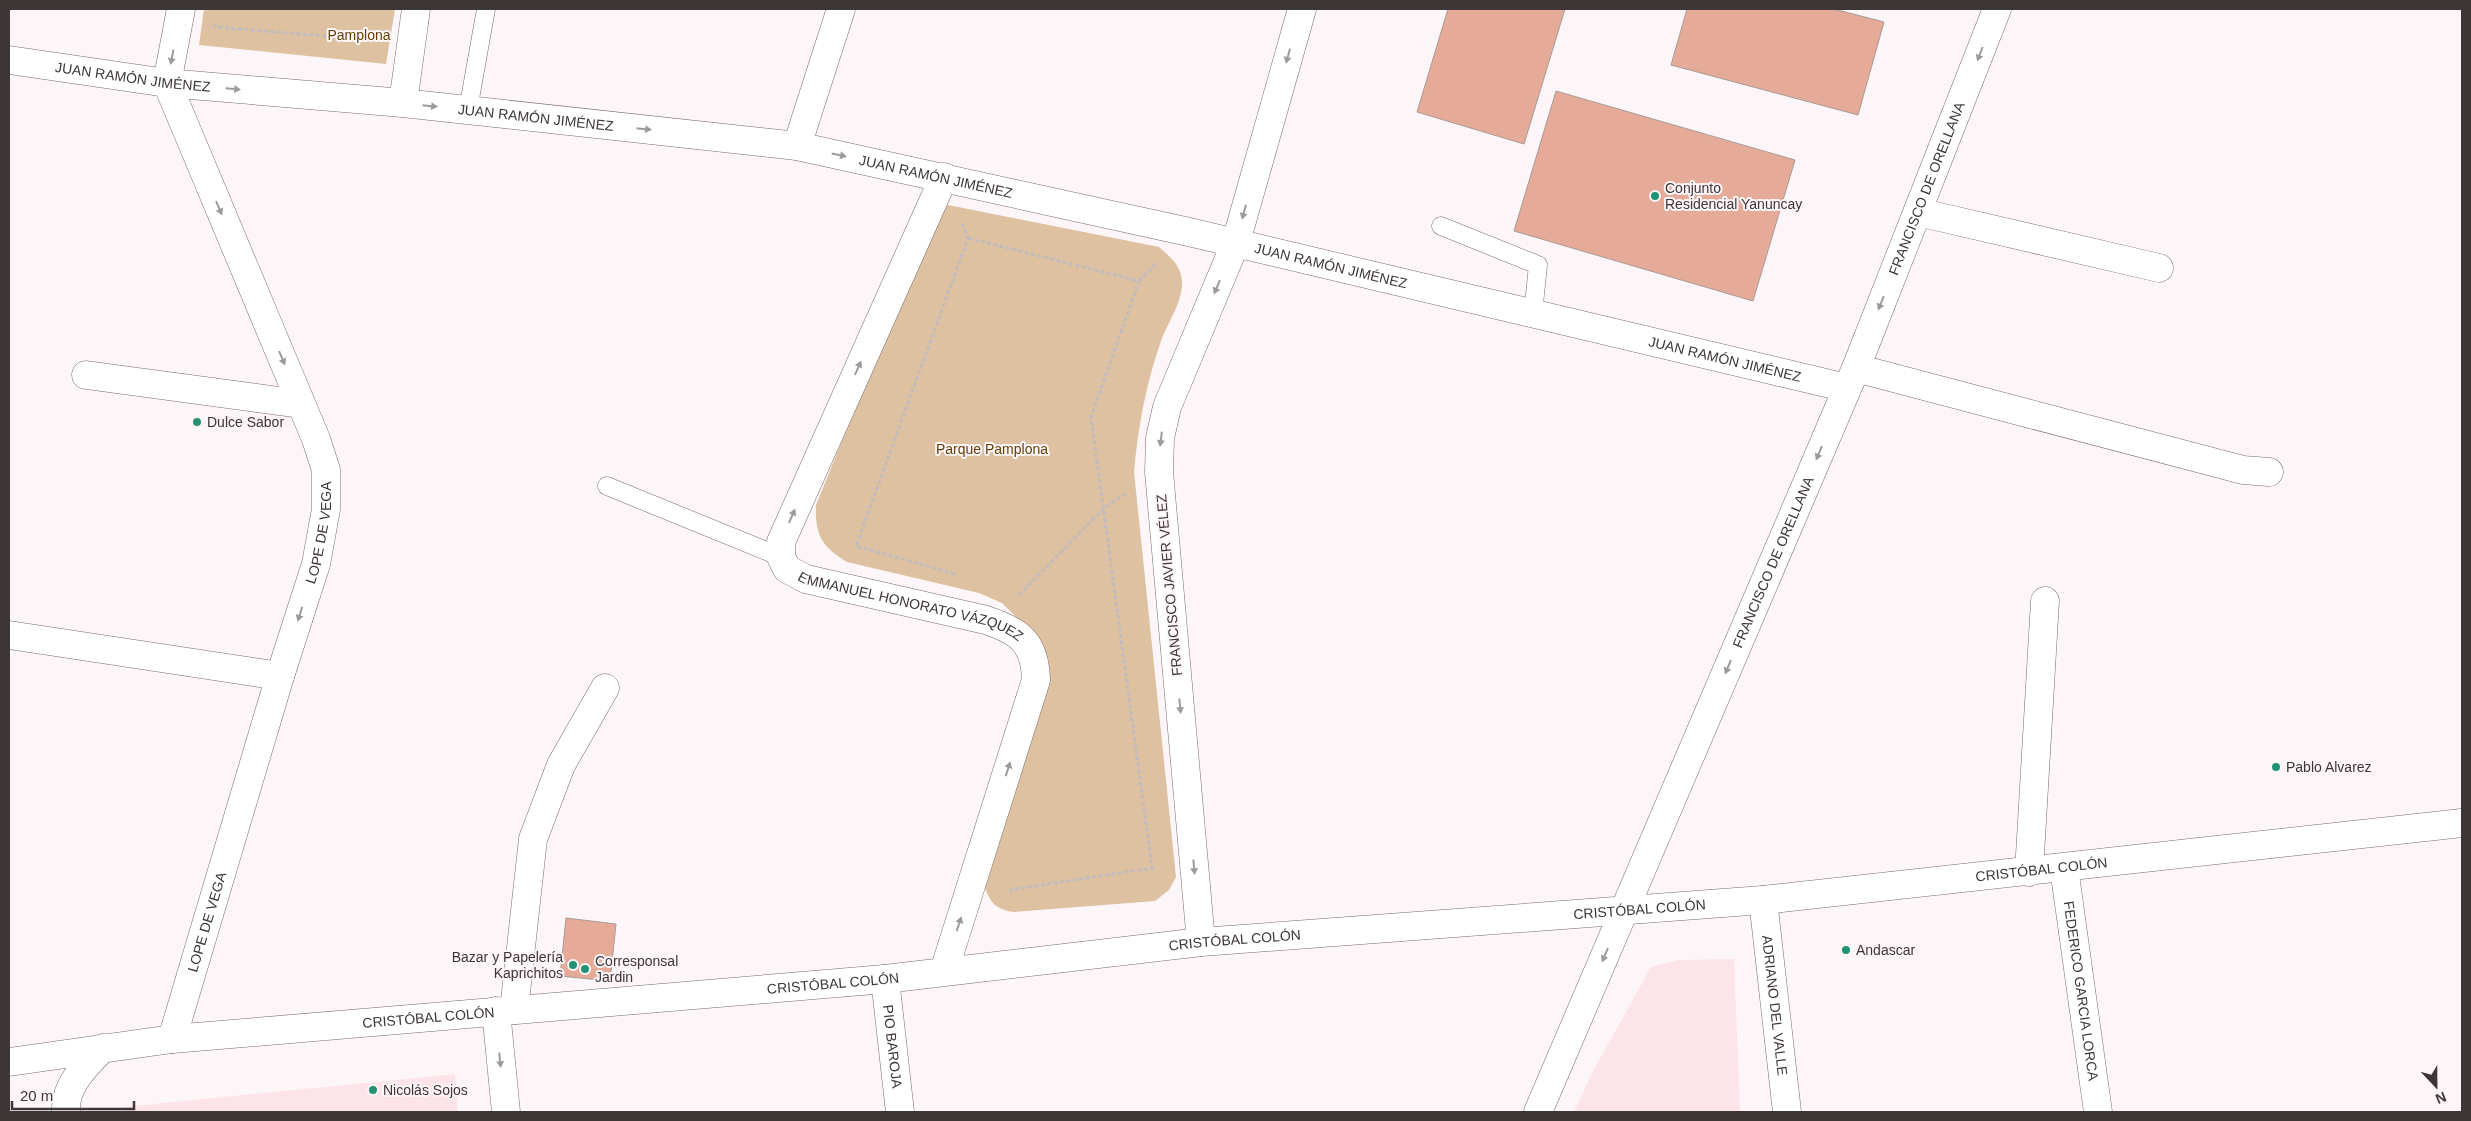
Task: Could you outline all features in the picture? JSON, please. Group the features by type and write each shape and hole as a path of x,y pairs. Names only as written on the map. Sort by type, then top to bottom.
{"street":[{"path":"167,83 181,9"},
{"path":"403,103 416,9"},
{"path":"797,146 841,9"},
{"name":"FRANCISCO JAVIER VÉLEZ","path":"1201,942 1159,472 1160,438 1167,407 1236,242 1302,9"},
{"name":"FRANCISCO DE ORELLANA","path":"1538,1112 1851,378 1997,9"},
{"name":"JUAN RAMÓN JIMÉNEZ","path":"9,60 167,83 403,103 797,146 1236,242 1533,314 1851,378 2243,470 2269,472"},
{"name":"LOPE DE VEGA","path":"167,83 316,438 326,470 326,509 316,564 280,676 172,1039"},
{"name":"EMMANUEL HONORATO VÁZQUEZ","path":"944,177 781,542 781,557 787,569 806,579 986,620 1007,627 1023,639 1034,665 1036,680 944,971"},
{"path":"1918,212 2159,268"},
{"path":"86,376 301,404"},
{"path":"2029,872 2045,601"},
{"path":"9,635 280,676"},
{"path":"506,1112 505,1010 533,838 561,765 605,688"},
{"name":"CRISTÓBAL COLÓN","path":"9,1062 172,1039 885,979 1201,942 1763,900 2462,823"},
{"name":"FEDERICO GARCIA LORCA","path":"2064,868 2098,1112"},
{"name":"ADRIANO DEL VALLE","path":"1763,900 1787,1112"},
{"name":"PIO BAROJA","path":"885,979 900,1112"},
{"path":"66,1112 65,1102 73,1083 85,1066 103,1048"}],"lane":[{"path":"468,110 486,9"},
{"path":"1441,226 1538,265 1533,314"},
{"path":"607,486 781,557"}],"path":[{"path":"217,18 215,26 374,41 375,33"},
{"path":"957,574 856,546 968,238 1139,281 1092,417 1152,868 1008,891 1011,882"},
{"path":"986,620 1022,593 1104,508 1159,472"},
{"path":"1013,590 1022,593 1027,600"}],"shaded area":[{"path":"1734,959 1740,1112 1574,1112 1592,1073 1651,967 1679,960"},
{"name":"Nicolás Sojos","path":"455,1074 458,1112 122,1112 124,1107"}],"green space":[{"name":"Pamplona","path":"204,9 395,9 386,64 199,45"},
{"name":"Parque Pamplona","path":"948,205 1159,247 1180,270 1182,289 1161,341 1147,389 1140,422 1134,472 1176,877 1169,890 1155,901 1014,912 1001,909 993,903 983,883 1042,697 1029,630 1002,603 979,593 847,562 831,551 821,539 817,524 816,505 935,212"}],"building":[{"path":"1448,9 1565,9 1524,144 1417,112"},
{"path":"1687,9 1834,9 1884,22 1858,115 1671,65"},
{"name":"Conjunto Residencial Yanuncay","path":"1556,91 1795,160 1753,301 1514,231"},
{"path":"566,918 616,924 610,981 560,976"}],"place":[{"name":"Conjunto Residencial Yanuncay","path":"1655,196"},
{"name":"Dulce Sabor","path":"197,422"},
{"name":"Pablo Alvarez","path":"2276,767"},
{"name":"Andascar","path":"1846,950"},
{"name":"Bazar y Papelería Kaprichitos","path":"573,965"},
{"name":"Corresponsal Jardin","path":"585,969"},
{"name":"Nicolás Sojos","path":"373,1090"}]}
